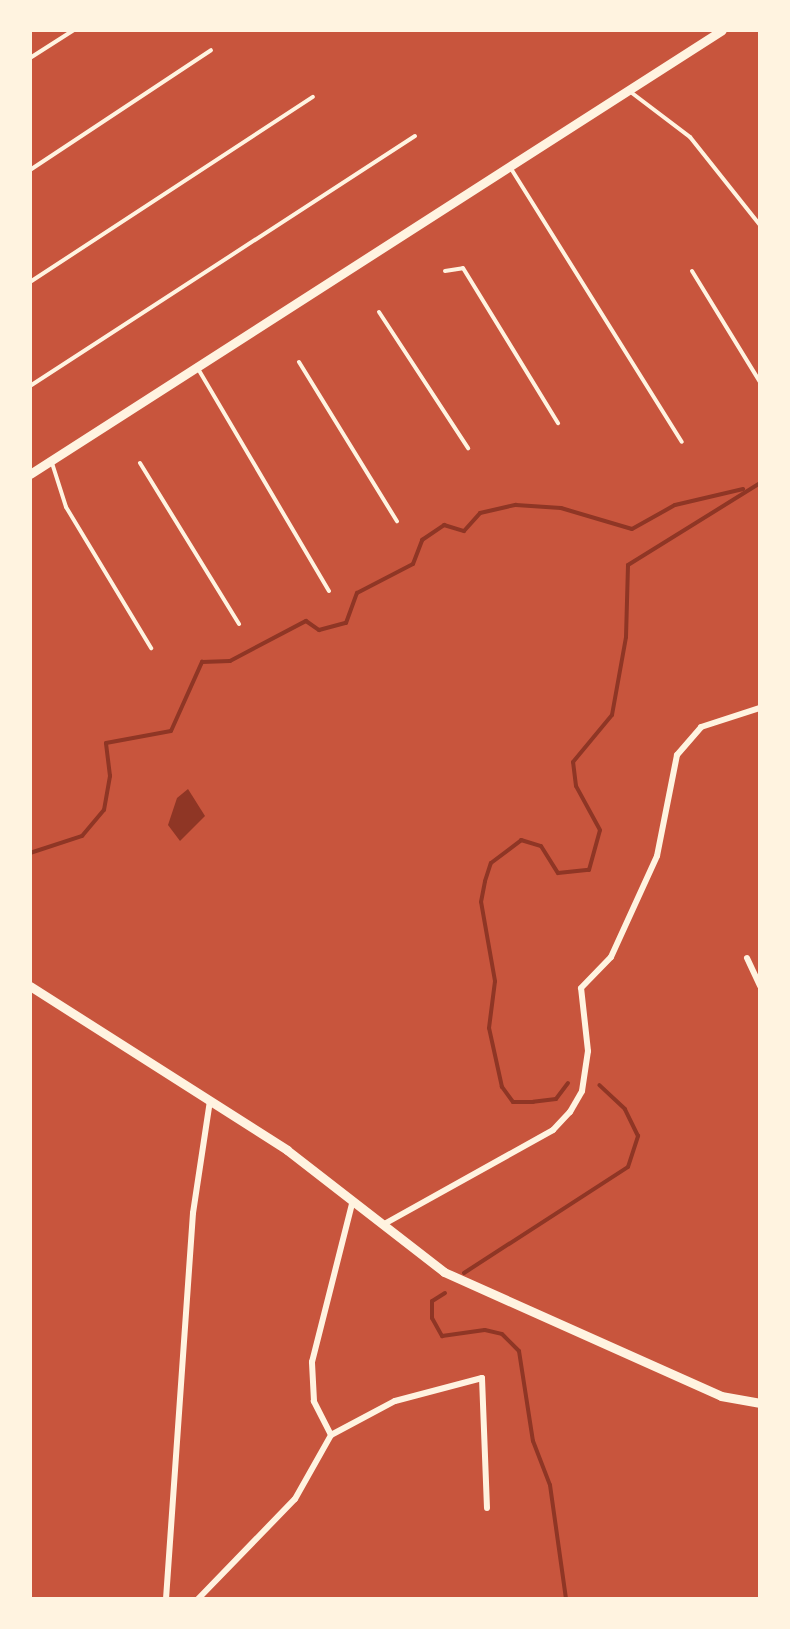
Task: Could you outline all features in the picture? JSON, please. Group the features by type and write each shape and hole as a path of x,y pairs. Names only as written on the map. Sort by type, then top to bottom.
{"street":[{"path":"30,474 722,30"},
{"path":"386,1223 554,1130 570,1112 582,1091 588,1051 580,988 611,956 657,856 666,784 678,755 701,728 760,708"},
{"path":"747,958 760,986"},
{"path":"30,986 210,1100 354,1198 468,1286 722,1396 760,1403"},
{"path":"166,1599 193,1213 210,1100"},
{"path":"331,1435 314,1402 312,1362 354,1198"},
{"path":"198,1599 295,1499 331,1435 395,1401 482,1378 487,1508"}],"lane":[{"path":"30,58 74,30"},
{"path":"30,170 211,50"},
{"path":"628,90 690,138 760,225"},
{"path":"30,282 313,97"},
{"path":"30,386 415,136"},
{"path":"510,166 682,442"},
{"path":"445,270 464,268 558,423"},
{"path":"692,270 760,382"},
{"path":"379,312 468,448"},
{"path":"300,362 397,521"},
{"path":"197,367 329,591"},
{"path":"51,460 66,507 151,648"},
{"path":"140,463 239,624"}],"shaded area":[{"path":"188,789 205,816 180,841 168,825 177,798"}],"waterway":[{"path":"568,1083 556,1099 533,1102 513,1102 502,1087 489,1028 495,981 481,902 485,881 491,863 521,840 541,846 558,873 589,870 600,830 576,786 573,762 612,715 626,637 628,565 760,483"},
{"path":"30,853 82,836 104,810 110,776 106,743 171,731 202,662 230,661 306,621 319,630 346,623 357,593 413,564 422,540 444,525 464,531 480,513 516,505 561,508 632,529 675,505 743,489"},
{"path":"464,1273 628,1167 638,1136 625,1109 599,1085"},
{"path":"445,1293 432,1301 432,1318 442,1336 485,1330 502,1334 519,1351 533,1441 550,1485 566,1599"}]}
